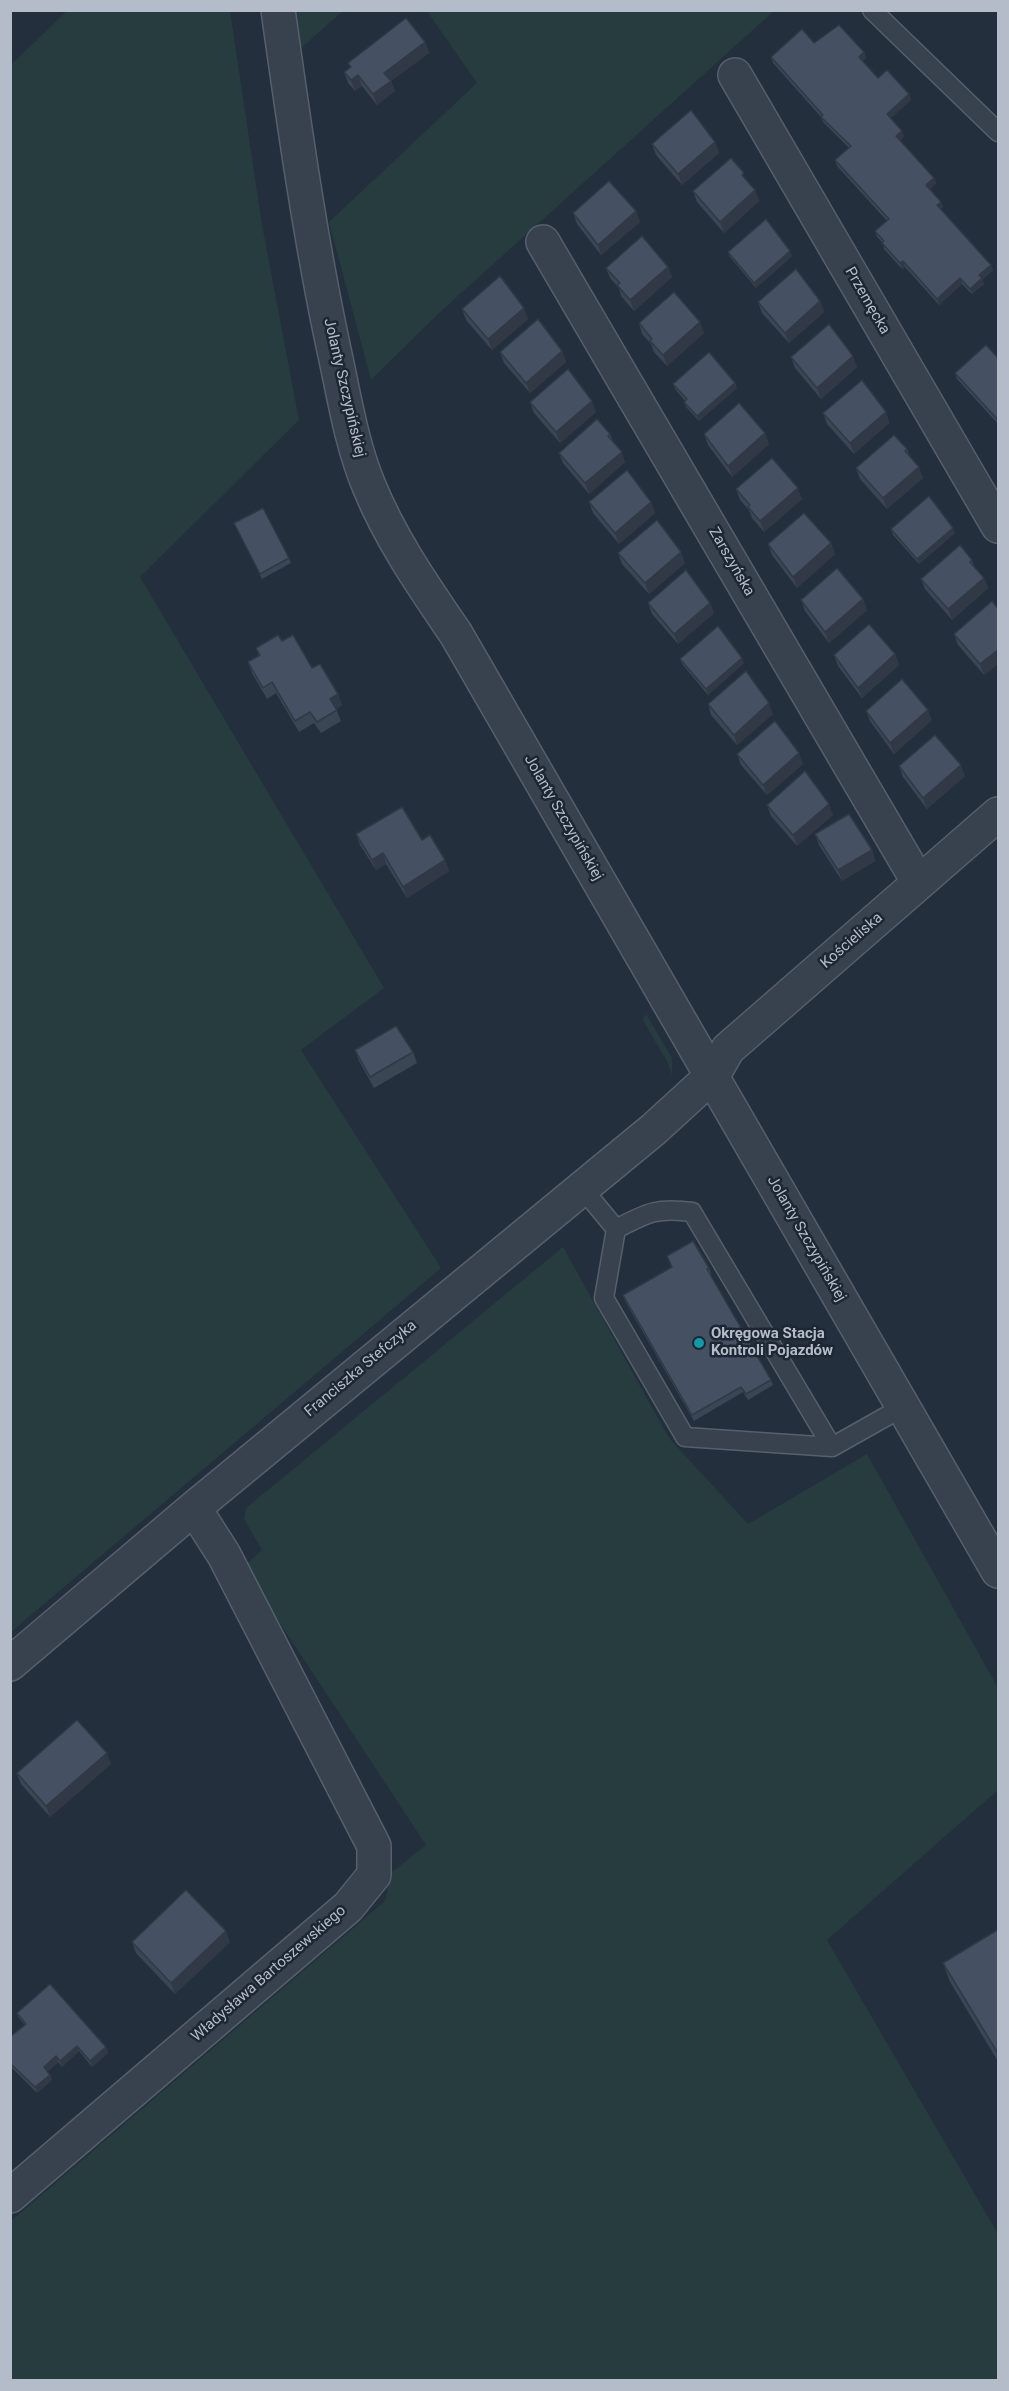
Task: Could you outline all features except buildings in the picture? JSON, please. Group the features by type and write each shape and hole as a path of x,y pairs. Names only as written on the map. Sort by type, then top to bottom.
{"street":[{"name":"Jolanty Szczypińskiej","path":"278,10 313,244 348,418 368,483 390,532 456,634 999,1571"},
{"name":"Przemęcka","path":"735,75 999,526"},
{"name":"Zarszyńska","path":"543,242 919,883"},
{"name":"Kościeliska","path":"713,1076 728,1050 999,814"},
{"name":"Franciszka Stefczyka","path":"10,1664 194,1508 582,1188 713,1076"},
{"name":"Władysława Bartoszewskiego","path":"10,2196 348,1907 374,1875 374,1846 224,1555 194,1508"}],"lane":[{"path":"872,10 999,132"},
{"path":"582,1188 616,1229 604,1298 685,1437 832,1447 903,1407"},
{"path":"616,1229 643,1215 660,1211 669,1209 692,1212 832,1447"}],"green space":[{"path":"68,10 230,11 262,225 299,420 140,577 384,988 301,1050 441,1268 11,1632 10,61 13,63"},
{"path":"294,10 343,11 300,49"},
{"path":"427,11 774,11 439,313 371,380 329,222 477,83"},
{"path":"646,1014 672,1058 672,1075 668,1063 643,1020"},
{"path":"563,1247 669,1438 748,1524 867,1454 998,1688 998,1790 827,1940 998,2234 998,2380 11,2380 10,2222 385,1901 391,1873 426,1845 243,1567 262,1550 244,1519 246,1508"}],"place":[{"name":"Okręgowa Stacja Kontroli Pojazdów","path":"699,1343"}]}
